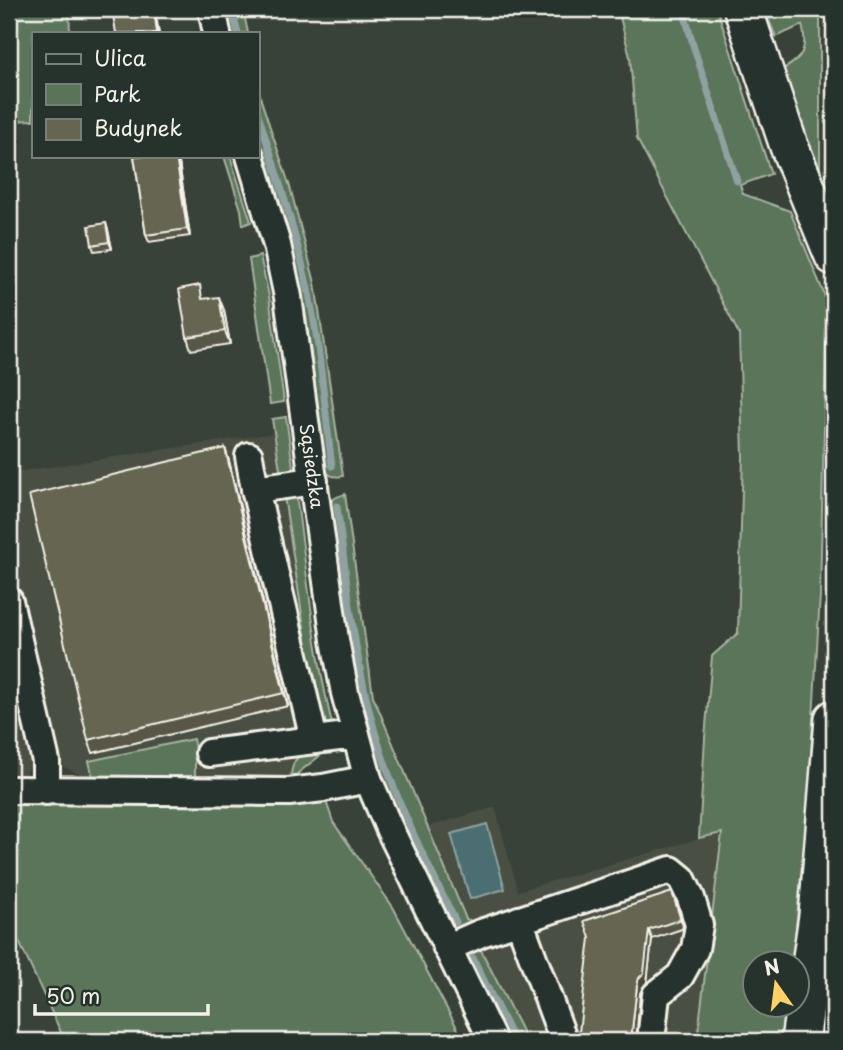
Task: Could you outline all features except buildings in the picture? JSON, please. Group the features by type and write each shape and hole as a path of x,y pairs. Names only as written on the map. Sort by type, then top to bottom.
{"highway":[{"path":"743,9 789,146 834,256"},
{"path":"800,1041 817,916 834,719"}],"street":[{"path":"212,9 217,32"},
{"name":"Sąsiedzka","path":"251,158 283,270 295,338 340,668 356,737 368,779 389,828 493,1041"},
{"path":"249,456 314,740"},
{"path":"255,489 314,481"},
{"path":"9,601 46,761 46,791"},
{"path":"209,753 356,737"},
{"path":"9,790 289,792 368,779"},
{"path":"447,948 481,933 671,870 682,879 699,925 695,949 680,976 656,995 651,1041"},
{"path":"519,920 564,1041"}],"shaded area":[{"path":"274,433 323,753 292,778 87,778 60,765 46,764 31,765 24,778 9,778 9,473"},
{"path":"495,807 518,891 722,832 697,1041 527,1041 466,920 427,827"}],"green space":[{"path":"9,9 69,9 70,32 32,32 32,120 9,121"},
{"path":"225,9 243,9 248,32 230,32"},
{"path":"618,9 717,9 771,174 740,185 743,194 790,211 827,301 820,594 808,809 794,947 742,948 742,1018 784,1018 781,1041 697,1041 722,833 699,838 712,656 738,633 743,456 739,334 637,139 630,57"},
{"path":"764,9 820,9 820,172 801,126 783,69 795,61 802,51 802,25 776,37"},
{"path":"259,90 290,187 315,283 343,476 330,475 323,466 289,243 259,139"},
{"path":"225,158 231,158 251,222 243,225"},
{"path":"260,256 269,296 284,402 270,404 249,259"},
{"path":"286,417 294,474 281,476 272,419"},
{"path":"296,494 316,641 333,728 320,732 284,496"},
{"path":"345,494 373,696 466,919 475,922 458,932 451,930 400,821 368,737 360,708 346,633 329,507 335,498"},
{"path":"193,739 195,776 291,777 293,764 299,756 322,749 323,753 292,778 93,778 89,761"},
{"path":"9,798 326,801 333,822 393,907 464,1041 65,1041 9,920"},
{"path":"485,942 481,950 527,1041 507,1041 465,958 465,953"}],"water":[{"path":"487,824 505,889 470,899 451,834"}],"waterway":[{"path":"232,9 238,32"},
{"path":"683,9 737,181"},
{"path":"259,117 290,216 311,303 332,466"},
{"path":"337,506 356,648 375,732 401,805 456,922"},
{"path":"473,958 514,1041"}]}
